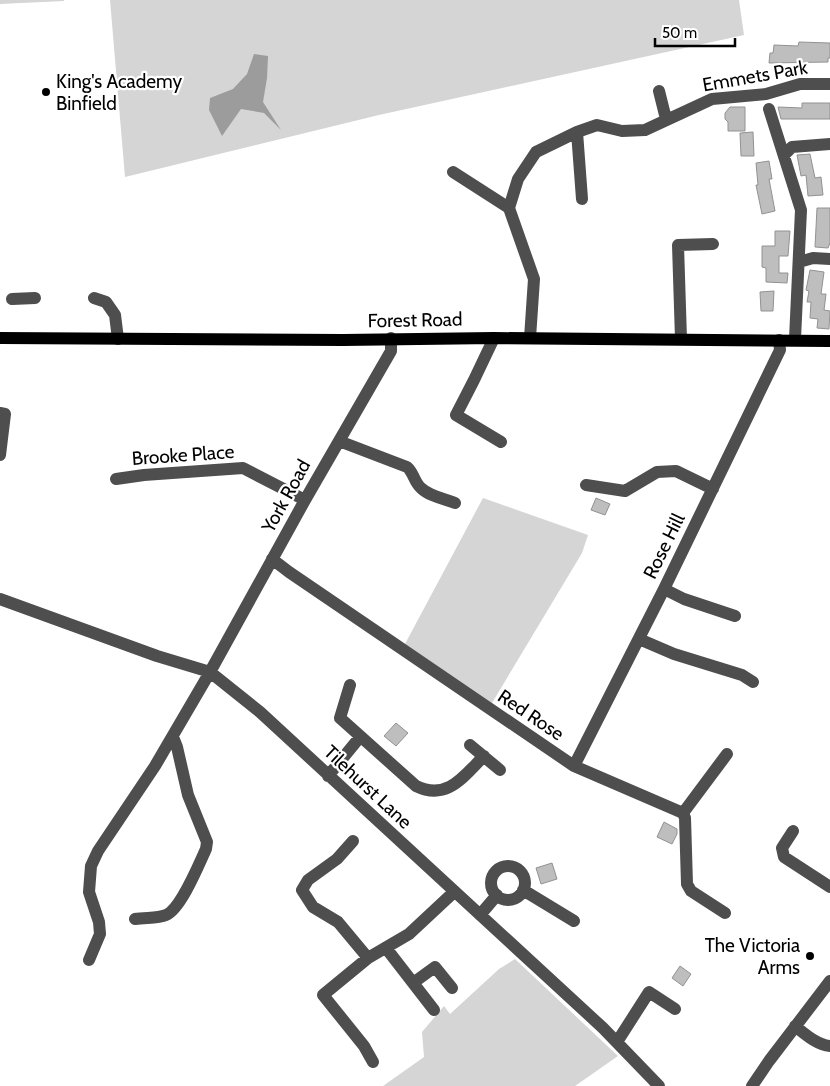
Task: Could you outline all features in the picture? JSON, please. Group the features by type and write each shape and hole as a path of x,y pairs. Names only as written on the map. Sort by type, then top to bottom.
{"main road":[{"name":"Forest Road","path":"0,338 343,340 530,338 830,341"}],"street":[{"name":"Emmets Park","path":"509,208 518,179 536,152 578,132 597,125 622,131 645,130 712,99 766,94 800,84 830,84"},
{"path":"659,91 666,119"},
{"path":"769,109 801,210 795,340"},
{"path":"578,132 582,199"},
{"path":"784,155 792,147 830,144"},
{"path":"453,172 509,208 534,279 530,338"},
{"path":"680,339 678,245 713,244"},
{"path":"799,262 813,258 830,259"},
{"path":"12,299 35,298"},
{"path":"94,298 106,302 115,315 118,338"},
{"name":"York Road","path":"88,960 100,934 99,922 88,892 91,866 98,851 156,766 173,737 305,500 391,351 391,338"},
{"path":"494,338 456,415 501,442"},
{"name":"Rose Hill","path":"574,766 664,589 780,350 779,340"},
{"path":"0,413 6,414 0,455"},
{"path":"339,441 407,467 421,489 456,503"},
{"name":"Brooke Place","path":"116,479 144,475 243,468 305,500"},
{"path":"586,485 626,491 657,472 676,471 713,489"},
{"name":"Red Rose","path":"272,559 288,572 574,766 683,813"},
{"path":"263,575 288,572"},
{"path":"664,589 684,599 735,616"},
{"name":"Tilehurst Lane","path":"0,599 157,656 210,672 260,712 617,1042 659,1086"},
{"path":"639,639 674,654 742,675 753,682"},
{"path":"350,685 340,718 416,786 426,791 442,792 458,782 484,756"},
{"path":"135,919 159,917 173,911 187,890 206,849 207,842 188,795 173,737"},
{"path":"328,776 360,737"},
{"path":"470,745 500,770"},
{"path":"724,912 691,891 687,884 685,818 683,813 727,754"},
{"path":"793,831 782,848 784,856 830,886"},
{"path":"353,841 337,859 308,880 302,890 313,907 338,922 368,958"},
{"path":"501,867 513,867 522,874 524,879 523,890 511,899 497,895 493,891 491,880 493,875 501,867"},
{"path":"523,890 574,921"},
{"path":"373,1062 364,1046 323,995 368,958 409,934 454,892"},
{"path":"480,915 497,895"},
{"path":"386,948 434,1010"},
{"path":"413,983 435,967 452,988"},
{"path":"752,1086 830,981"},
{"path":"617,1042 650,992 675,1009"},
{"path":"795,1026 815,1040 830,1046"}],"shaded area":[{"path":"0,0 64,0 64,1 0,4"},
{"path":"110,0 739,0 744,35 379,115 125,177"},
{"path":"254,54 268,56 263,102 281,130 264,113 241,109 222,136 209,110 210,98 233,89 247,74"},
{"path":"483,498 588,535 582,553 492,703 405,644"},
{"path":"515,959 618,1056 575,1086 383,1086 424,1057 422,1032 444,1006 450,1014 499,969"}],"building":[{"path":"799,42 830,43 830,58 828,58 828,62 769,63 770,53 773,53 774,45 798,46"},
{"path":"802,103 830,103 830,119 781,119 778,107 802,108"},
{"path":"730,107 745,107 745,131 728,131 725,113"},
{"path":"753,132 754,156 741,156 740,133"},
{"path":"810,154 815,178 821,177 823,195 808,196 806,175 801,176 797,155"},
{"path":"769,161 772,179 769,179 775,211 762,214 756,185 758,185 756,163"},
{"path":"817,208 830,208 830,243 828,248 815,247"},
{"path":"775,231 790,231 788,256 779,256 779,273 788,273 787,283 766,282 766,268 762,267 762,246 775,246"},
{"path":"810,270 824,272 821,294 826,294 824,310 830,311 829,329 817,328 818,319 810,318 811,302 807,302 809,291 806,290"},
{"path":"774,291 773,311 761,311 760,292"},
{"path":"596,498 610,504 605,515 591,510"},
{"path":"396,723 408,733 396,746 384,736"},
{"path":"664,822 677,829 677,834 672,844 657,837"},
{"path":"552,863 557,879 541,884 536,868"},
{"path":"680,966 691,974 683,986 672,978"}],"place":[{"name":"King's Academy Binfield","path":"46,92"},
{"name":"The Victoria Arms","path":"810,956"}]}
